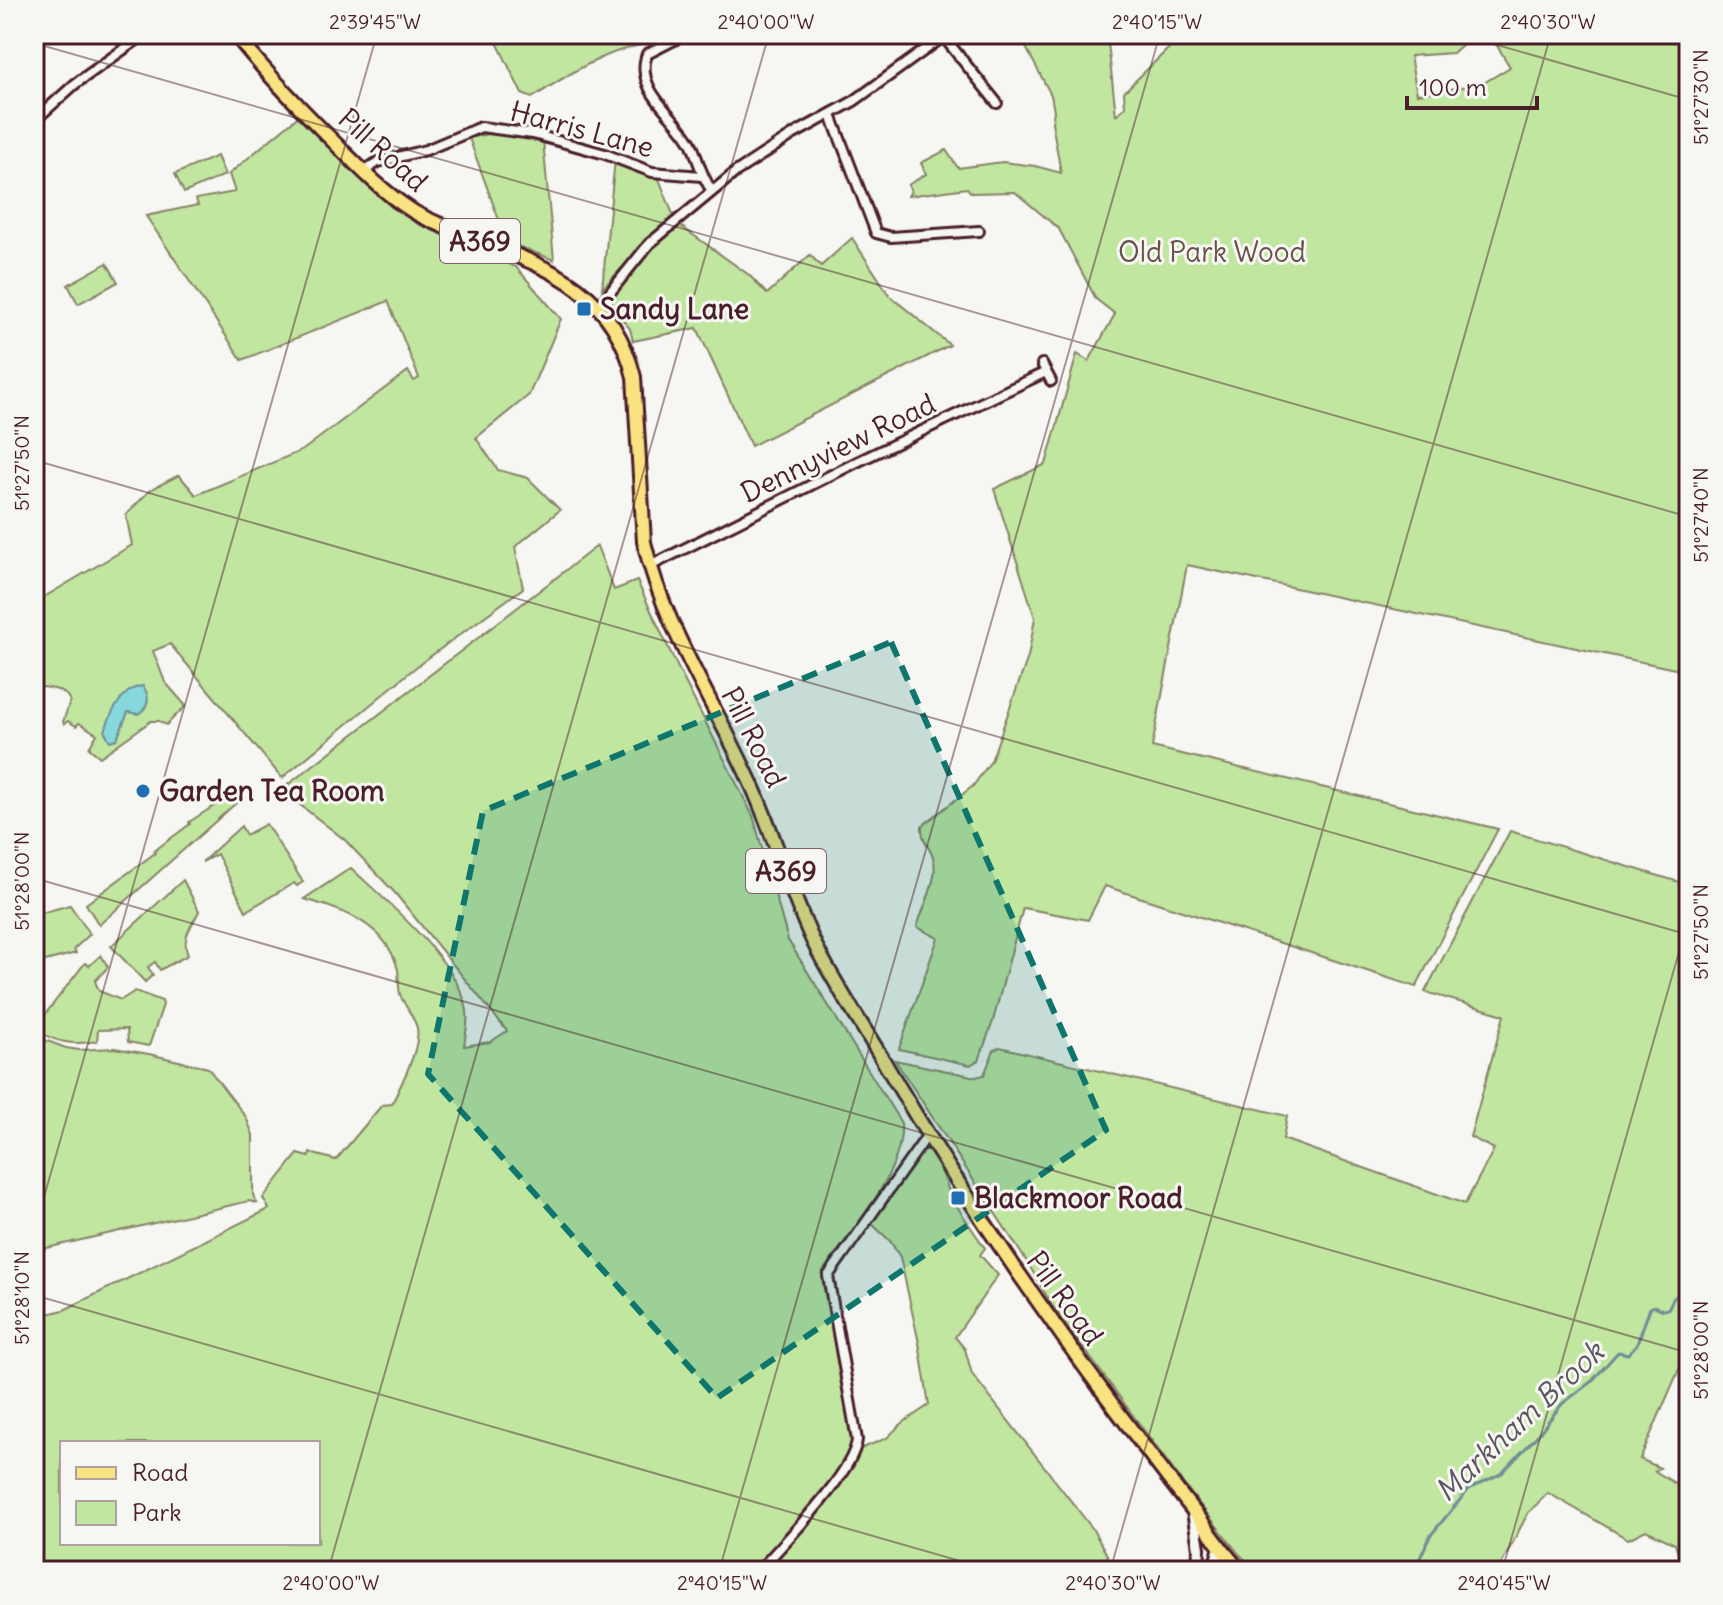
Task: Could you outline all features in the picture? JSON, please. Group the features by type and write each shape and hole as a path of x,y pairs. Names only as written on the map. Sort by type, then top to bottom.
{"main road":[{"name":"Pill Road","path":"235,34 259,65 364,171 413,211 565,278 599,306 623,342 634,377 644,542 650,566 670,620 701,686 731,739 771,827 800,913 817,949 927,1136 1038,1305 1193,1512"},
{"name":"A369","path":"1193,1512 1241,1571"}],"street":[{"path":"34,121 75,84 145,34"},
{"path":"686,34 647,54 644,63 647,79 659,105 691,143 702,176 712,191"},
{"path":"599,306 635,258 737,171 794,134 831,115 945,35 997,103"},
{"path":"831,115 876,233 891,237 979,231"},
{"name":"Harris Lane","path":"364,171 378,162 426,150 481,127 533,134 605,154 652,172 702,176"},
{"name":"Dennyview Road","path":"650,566 1044,368 1051,381"},
{"path":"759,1571 831,1486 856,1449 857,1440 828,1276 927,1136"},
{"name":"Pill Road","path":"1193,1512 1201,1569"},
{"path":"1199,1548 1217,1543 1213,1571"}],"highlighted area":[{"path":"891,642 1106,1130 717,1398 428,1074 483,811"}],"green space":[{"path":"493,34 650,34 646,44 601,58 532,98 522,94"},
{"name":"Old Park Wood","path":"1019,34 1103,34 1108,43 1116,115 1125,107 1124,92 1168,49 1190,34 1474,34 1453,53 1410,56 1417,94 1482,84 1510,67 1490,34 1689,34 1689,672 1187,565 1152,747 1498,829 1416,987 1105,886 1088,920 1023,908 993,1021 979,1060 970,1065 899,1049 938,938 917,927 930,892 935,865 922,826 973,786 991,761 1028,657 1035,618 994,489 1046,464 1077,354 1089,361 1115,314 1096,299 1059,229 1015,192 971,193 967,188 908,196 911,191 908,185 926,174 921,163 946,150 958,168 1003,162 1061,173 1052,122 1054,111 1051,95"},
{"path":"301,114 391,207 418,224 516,267 561,319 529,395 476,438 498,470 528,478 560,510 515,547 523,588 416,667 282,778 170,644 153,651 165,682 186,706 166,725 151,721 100,757 89,748 97,734 79,723 76,726 68,721 64,724 70,701 67,696 60,691 34,685 34,603 132,545 126,515 150,490 179,475 196,495 303,450 408,371 414,381 419,378 388,301 242,360 146,216 198,205 196,199 235,192 229,174"},
{"path":"488,134 543,140 554,260 507,242 469,138"},
{"path":"217,156 225,175 184,193 175,174"},
{"path":"615,159 657,174 674,217 602,289"},
{"path":"678,224 749,275 767,294 810,255 821,266 852,238 890,296 950,345 751,446 697,328 633,341 630,329 611,305 614,295 629,274"},
{"path":"107,263 118,282 78,304 68,285"},
{"path":"597,546 614,590 637,581 753,816 788,940 901,1123 900,1142 885,1181 823,1271 852,1443 844,1464 753,1571 34,1571 34,1317 64,1310 269,1209 263,1198 298,1154 309,1157 310,1153 336,1160 382,1105 392,1104 409,1067 416,1046 417,1028 400,994 398,970 384,941 362,921 304,899 351,868 416,930 458,984 466,1007 464,1046 490,1042 507,1031 395,893 345,840 281,790"},
{"path":"236,792 244,796 99,925 86,904 155,853 189,822"},
{"path":"266,824 303,882 297,886 294,883 246,911 217,854 202,862 241,826 246,835"},
{"path":"1510,831 1689,885 1689,1355 1683,1360 1640,1459 1660,1468 1655,1471 1682,1488 1689,1506 1689,1571 1683,1571 1675,1544 1646,1530 1628,1539 1548,1493 1528,1513 1498,1571 1258,1571 1239,1554 1183,1483 1051,1304 1029,1265 895,1060 976,1077 984,1075 994,1050 1000,1047 1287,1116 1283,1139 1465,1204 1494,1149 1470,1137 1504,1015 1425,992"},
{"path":"183,880 199,911 186,938 188,955 160,970 155,962 148,967 153,975 145,982 111,946"},
{"path":"70,905 90,934 74,949 76,953 34,964 34,915"},
{"path":"101,955 108,967 95,981 99,991 121,1000 135,991 162,1001 149,1046 128,1042 127,1029 98,1030 97,1041 72,1043 56,1040 36,1026 85,963 89,966"},
{"path":"34,1036 66,1048 114,1048 208,1068 246,1117 253,1135 253,1195 257,1203 249,1201 34,1251"},
{"path":"923,1148 938,1163 952,1198 985,1248 980,1255 998,1275 955,1337 965,1349 972,1374 1092,1528 1111,1562 1083,1571 768,1571 854,1466 860,1449 887,1438 929,1405 900,1257 890,1241 872,1224"}],"water":[{"path":"143,686 148,697 147,705 138,714 128,712 117,739 110,741 105,732 114,710 129,691"}],"waterway":[{"name":"Markham Brook","path":"1414,1571 1430,1536 1469,1489 1502,1473 1562,1404 1592,1381 1618,1352 1628,1354 1637,1344 1650,1308 1668,1309 1673,1299 1689,1285"}],"place":[{"name":"Sandy Lane","path":"584,309"},
{"name":"Garden Tea Room","path":"143,791"},
{"name":"Blackmoor Road","path":"958,1198"}]}
